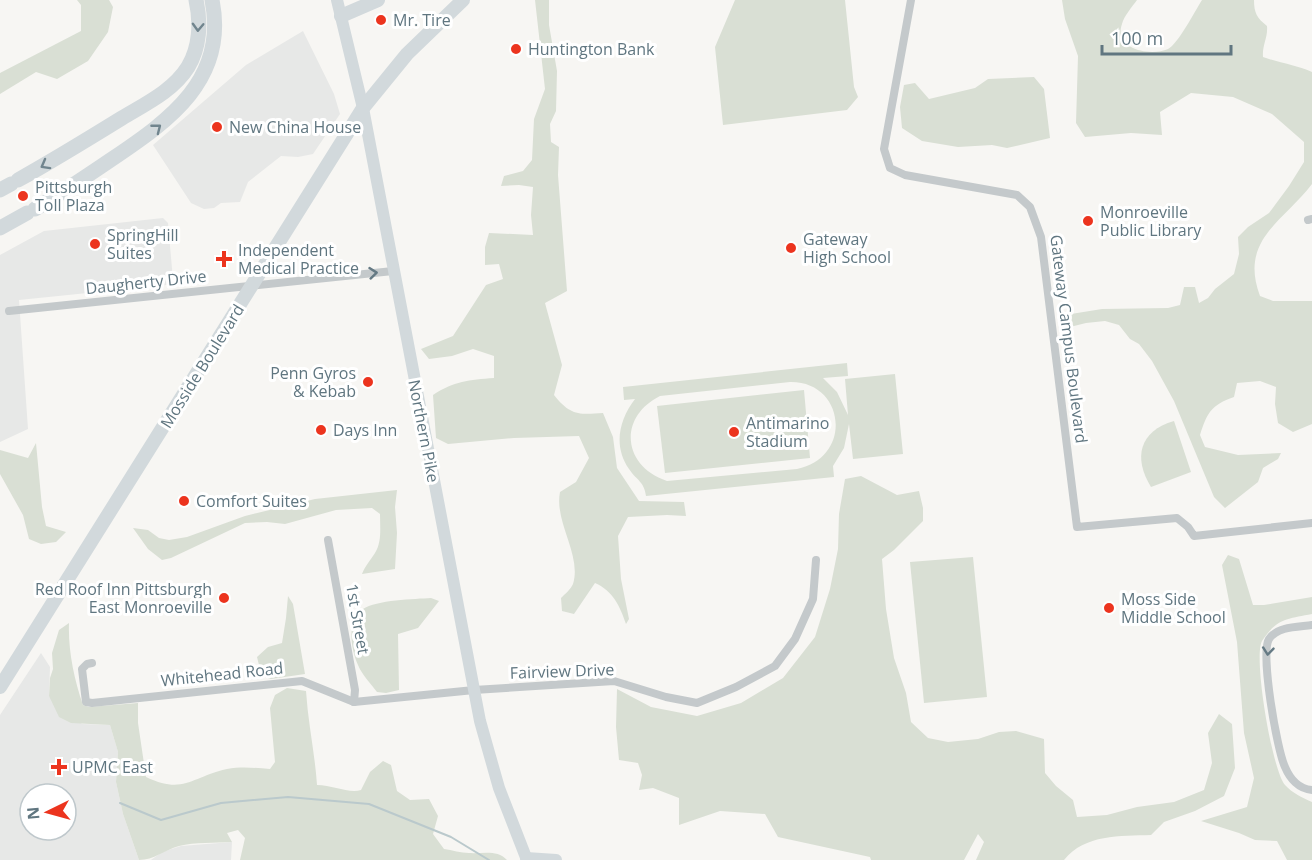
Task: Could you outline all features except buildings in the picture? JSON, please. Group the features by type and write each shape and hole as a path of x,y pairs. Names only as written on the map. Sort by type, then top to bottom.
{"highway":[{"path":"10,184 145,104 177,81 191,61 197,44 199,26 196,0"},
{"path":"0,228 62,194 143,138 185,102 202,78 210,58 215,26 212,0"}],"main road":[{"name":"Northern Pike","path":"337,0 363,108 480,722 499,788 527,859"},
{"path":"341,16 378,0"},
{"name":"Mosside Boulevard","path":"2,677 363,108 407,54 463,0"},
{"path":"527,859 556,860"}],"street":[{"name":"Gateway Campus Boulevard","path":"911,0 885,153 890,168 905,176 1017,195 1030,207 1041,237 1077,527 1177,518 1188,527 1194,536 1312,522"},
{"name":"Daugherty Drive","path":"9,311 393,271"},
{"name":"1st Street","path":"328,540 356,690 354,702"},
{"name":"Fairview Drive","path":"474,690 614,681 666,697 697,703 736,687 775,666 795,639 813,599 816,560"},
{"path":"1312,625 1285,628 1269,639 1266,646 1276,736 1285,768 1298,785 1312,790"},
{"name":"Whitehead Road","path":"92,663 82,669 86,702 92,703 302,681 354,702 474,690"}],"shaded area":[{"path":"77,0 109,0 113,7 108,32 88,61 57,79 36,72 0,94 0,73 81,31 81,5"},
{"path":"535,0 549,0 549,25 557,71 556,111 550,124 551,142 559,147 558,175 567,291 545,303 562,365 554,395 565,407 575,412 603,413 613,437 617,468 639,501 684,502 686,516 628,517 618,536 621,579 629,619 626,624 615,600 607,590 595,583 574,614 562,611 561,598 572,586 575,573 561,515 560,492 576,482 589,458 579,436 514,438 448,444 436,438 433,395 462,382 494,378 494,356 473,349 452,356 429,359 421,349 453,336 486,285 503,279 499,264 485,265 485,247 489,233 533,235 531,215 533,187 501,186 504,176 523,171 532,160 534,119 545,89"},
{"path":"735,0 845,0 854,87 858,97 847,110 723,125 715,47"},
{"path":"1062,0 1137,0 1124,18 1121,33 1123,40 1135,49 1152,52 1172,46 1202,0 1254,0 1257,15 1267,26 1263,57 1312,72 1312,184 1267,233 1255,260 1255,277 1260,296 1273,301 1312,301 1312,424 1293,432 1278,423 1275,404 1276,387 1260,381 1237,383 1234,397 1215,407 1205,421 1200,435 1205,447 1238,455 1281,453 1278,459 1263,468 1258,482 1225,508 1214,497 1174,401 1152,361 1139,344 1130,339 1119,325 1105,321 1070,327 1065,321 1071,314 1102,309 1168,308 1180,305 1184,287 1195,287 1199,303 1208,298 1215,289 1234,274 1239,254 1238,237 1269,213 1304,162 1304,142 1272,114 1233,97 1191,93 1160,112 1162,135 1131,133 1085,137 1076,123 1078,56 1065,19"},
{"path":"303,31 334,94 340,114 313,154 298,157 281,156 248,182 240,202 221,203 214,208 204,209 191,203 153,145 246,65"},
{"path":"1034,77 1044,89 1050,138 1007,148 992,145 958,147 922,141 902,128 900,107 904,85 915,83 929,99 975,88 988,79"},
{"path":"163,218 168,223 173,280 166,285 19,300 28,429 0,442 0,255 44,231"},
{"path":"847,363 848,376 823,378 837,392 848,415 845,379 895,374 903,454 853,459 849,424 844,448 833,466 834,477 646,496 644,487 629,469 621,451 622,424 635,399 624,400 623,387","holes":["790,382 808,385 822,393 831,406 836,421 834,436 828,450 815,462 797,469 667,481 652,474 641,464 634,453 631,441 632,428 637,416 646,405 660,396"]},
{"name":"Antimarino Stadium","path":"804,390 810,458 665,473 657,406"},
{"path":"1174,421 1191,472 1151,487 1142,466 1143,447 1153,431"},
{"path":"36,443 46,526 66,532 56,542 41,544 29,539 23,515 0,474 0,450 28,458"},
{"path":"861,476 897,495 919,491 923,521 882,559 886,609 894,658 906,693 911,722 928,738 948,742 978,739 999,732 1016,731 1044,739 1045,773 1073,800 1077,817 1107,815 1137,807 1174,802 1204,790 1212,763 1208,733 1219,714 1232,724 1235,768 1224,796 1195,811 1164,822 1151,835 1115,836 1093,841 1082,845 1064,860 976,860 984,842 978,834 964,860 871,860 870,857 778,837 765,814 720,811 679,825 679,798 653,788 639,790 642,775 638,763 619,760 616,727 617,689 651,707 697,716 741,703 783,678 815,637 830,589 838,549 839,514 845,479"},
{"path":"397,490 395,569 362,574 377,549 380,539 380,514 372,508 336,510 285,524 245,523 171,558 162,560 148,549 133,528 148,530 159,538 169,540 187,537 245,516 315,499"},
{"path":"1228,555 1239,559 1253,605 1312,597 1312,614 1283,621 1267,633 1260,651 1260,668 1265,713 1280,775 1285,785 1312,802 1312,860 1287,860 1277,841 1255,840 1201,821 1247,807 1254,778 1244,733 1237,642 1222,565"},
{"path":"973,557 987,697 924,703 910,562"},
{"path":"288,596 293,604 305,674 271,679 264,677 257,657 268,647 282,643"},
{"path":"431,598 439,601 418,628 398,634 399,690 386,693 377,692 364,676 353,651 352,628 358,614 363,609 377,604 396,600"},
{"path":"69,623 72,664 83,705 89,707 138,703 138,723 146,777 159,782 179,784 227,769 244,767 270,769 275,762 270,708 275,695 287,688 306,691 317,785 351,791 361,790 370,772 383,761 391,765 397,791 410,800 429,799 438,816 433,834 444,849 466,853 494,853 507,860 240,860 245,838 238,830 227,833 232,842 185,845 139,860 123,814 116,782 118,752 110,725 71,723 59,717 49,696 53,669 52,653 59,630"},
{"name":"UPMC East","path":"41,653 50,667 49,696 82,724 110,725 118,752 116,782 123,814 139,860 0,860 0,715"},
{"path":"232,842 231,860 151,860 162,852 181,846"}],"waterway":[{"path":"120,803 161,820 221,803 288,797 369,804 451,837 489,860"}],"place":[{"name":"Mr. Tire","path":"381,20"},
{"name":"Huntington Bank","path":"516,49"},
{"name":"New China House","path":"217,127"},
{"name":"Pittsburgh Toll Plaza","path":"23,196"},
{"name":"Monroeville Public Library","path":"1088,221"},
{"name":"SpringHill Suites","path":"95,244"},
{"name":"Gateway High School","path":"791,248"},
{"name":"Independent Medical Practice","path":"224,259"},
{"name":"Penn Gyros & Kebab","path":"368,382"},
{"name":"Days Inn","path":"321,430"},
{"name":"Antimarino Stadium","path":"734,432"},
{"name":"Comfort Suites","path":"184,501"},
{"name":"Red Roof Inn Pittsburgh East Monroeville","path":"224,598"},
{"name":"Moss Side Middle School","path":"1109,608"},
{"name":"UPMC East","path":"59,767"}]}
